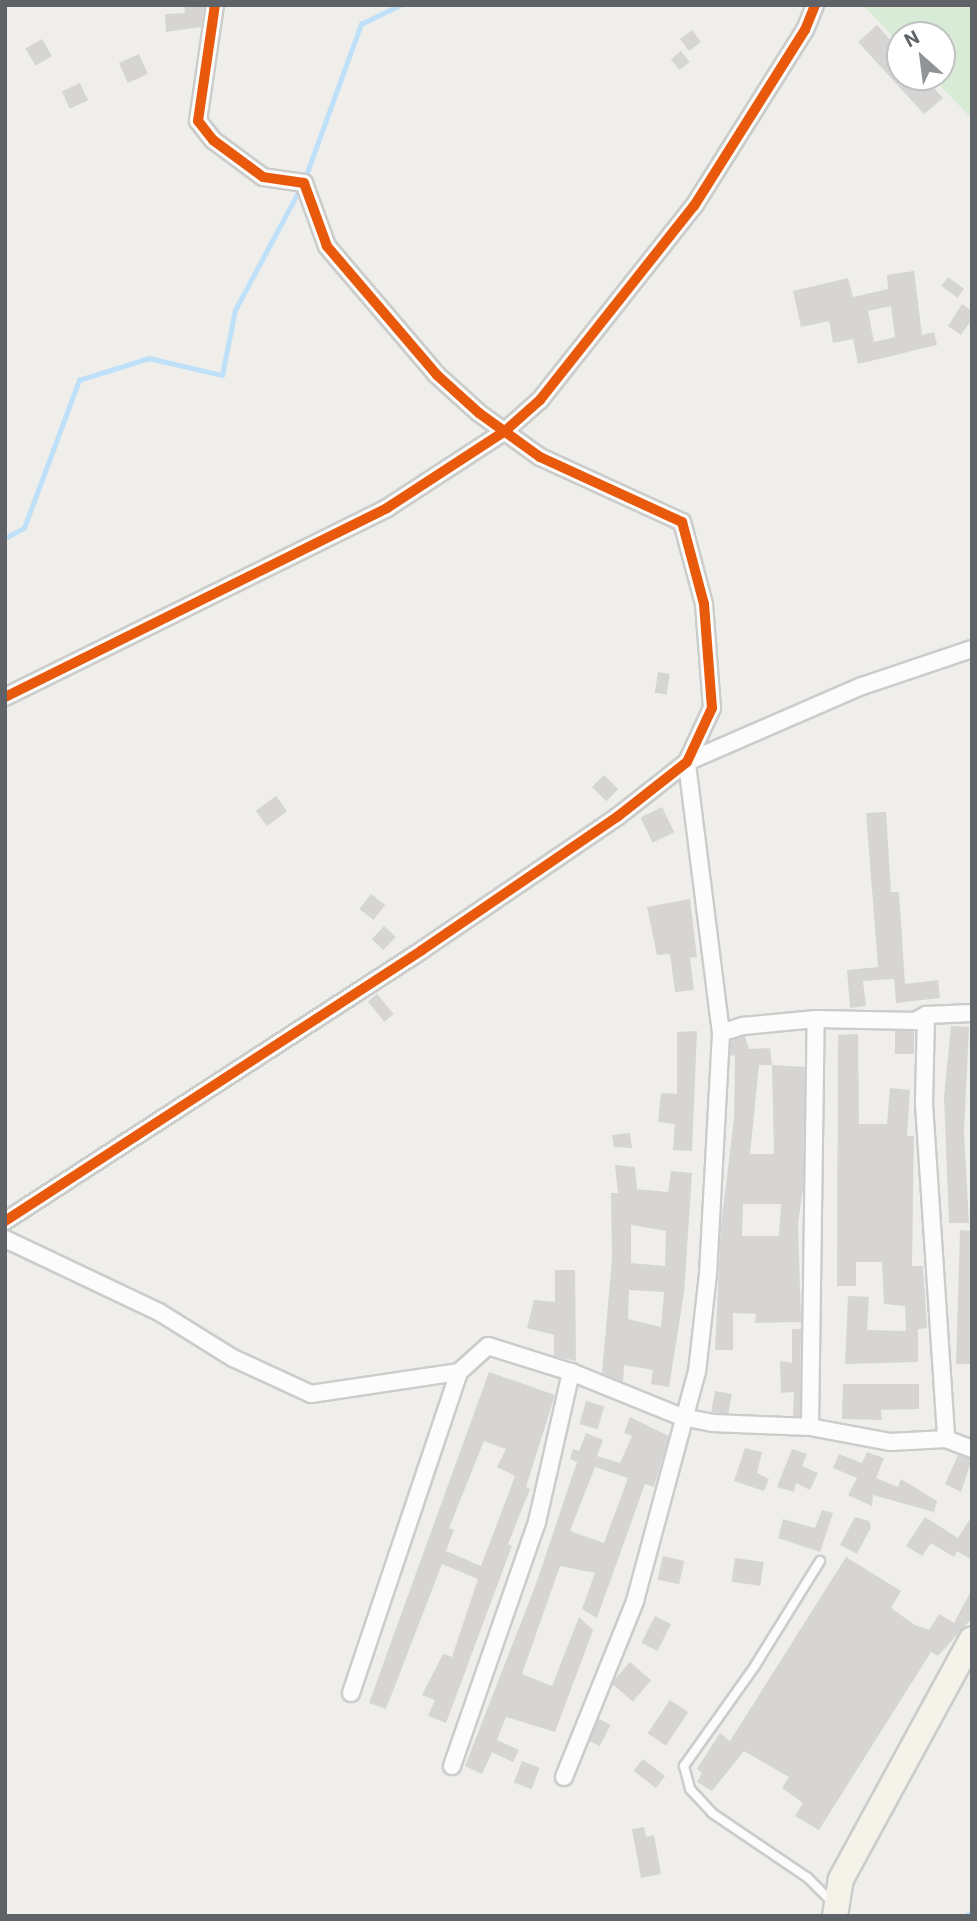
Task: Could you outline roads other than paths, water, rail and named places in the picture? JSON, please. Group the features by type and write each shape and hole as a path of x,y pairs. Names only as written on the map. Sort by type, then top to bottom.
{"main road":[{"path":"835,1910 860,1843 972,1639"}],"street":[{"path":"215,5 198,121 213,140 263,177 304,183 327,246 437,375 540,457 682,522 704,604 712,708 687,762 721,1033 708,1274 697,1372 682,1417 635,1601 564,1777"},
{"path":"5,697 387,508 505,430 540,400 694,206 805,30 815,5"},
{"path":"7,1217 474,916 687,762 862,686 972,649"},
{"path":"721,1033 743,1026 816,1019 915,1021 926,1015 972,1013"},
{"path":"926,1015 924,1104 946,1439"},
{"path":"810,1427 816,1019"},
{"path":"5,1239 159,1312 233,1358 311,1394 458,1372"},
{"path":"351,1693 458,1372 488,1346 571,1372 682,1417 712,1423 810,1427 890,1442 946,1439 972,1449"},
{"path":"452,1766 537,1522 571,1372"}],"lane":[{"path":"820,1561 755,1665 684,1766 690,1789 712,1813 808,1878 835,1910"}],"waterway":[{"path":"305,178 361,24 400,5"},
{"path":"5,538 24,528 79,380 149,358 222,375 235,310 300,189"},
{"path":"965,1916 972,1912"}]}
